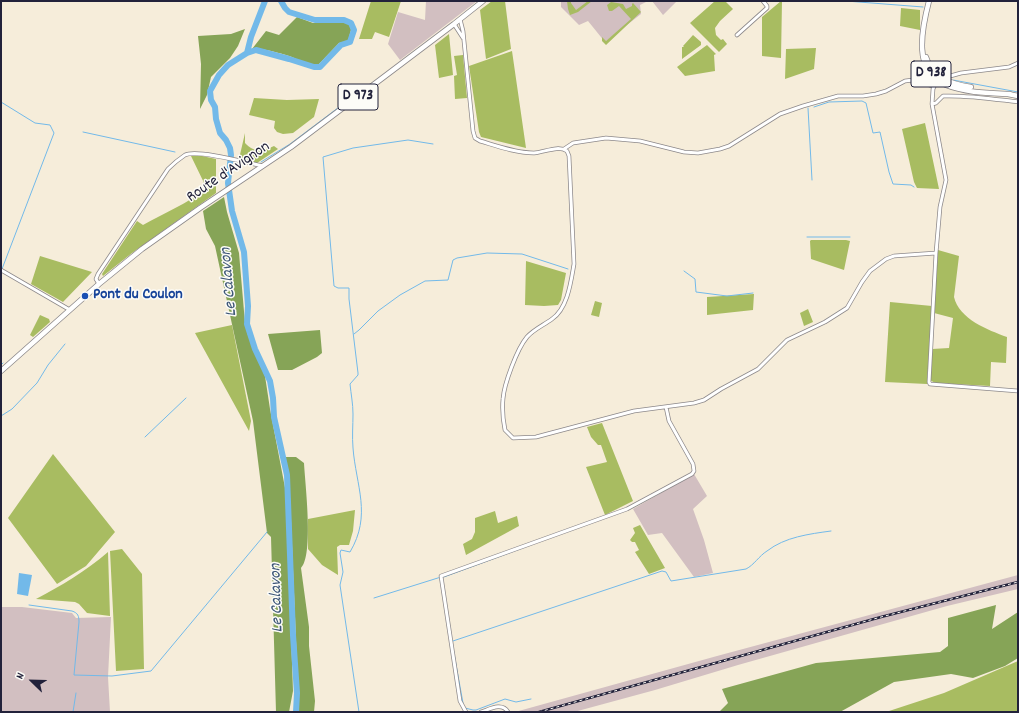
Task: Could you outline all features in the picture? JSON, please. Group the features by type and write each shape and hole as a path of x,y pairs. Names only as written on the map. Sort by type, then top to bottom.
{"main road":[{"name":"Route d'Avignon","path":"479,5 482,1"},
{"name":"Route d'Avignon","path":"1,371 99,284 142,249 323,124 486,1"},
{"name":"D 938","path":"929,1 922,40 923,58 933,77 953,84 1018,96"},
{"name":"D 938","path":"924,25 924,48 929,66 947,86 961,89 1010,94"}],"street":[{"path":"737,35 767,8 762,1"},
{"path":"460,20 463,31 473,131 476,138 480,141 524,152 539,153 560,148 564,149 573,143 606,138 640,141 684,152 698,153 720,150 729,146 780,114 803,106 838,96 863,96 876,94 886,91 905,81 913,80 933,86"},
{"path":"454,24 464,40"},
{"path":"1018,63 1009,67 961,73 940,79 933,86 932,104 946,180 940,207 936,253 929,382 930,384 1018,391"},
{"path":"932,104 936,103 943,96 978,96 1018,102"},
{"path":"564,149 567,151 570,164 574,264 564,305 558,314 536,329 528,337 519,351 505,386 503,399 505,430 513,438 536,437 618,414 694,403 704,400 720,389 742,379 758,369 787,340 839,314 847,308 870,272 886,259 894,256 936,253"},
{"path":"99,284 96,279 98,274 168,170 175,162 186,155 200,154 263,166"},
{"path":"1,270 70,310"},
{"path":"466,712 460,701 441,576 627,509 692,474 694,471 692,464 669,421 666,407"},
{"path":"482,712 500,706 505,708 508,712"}],"shaded area":[{"path":"426,1 477,1 400,60 388,44 398,12 425,20"},
{"path":"561,1 648,1 640,5 641,14 605,42 588,21 579,25 561,7"},
{"path":"652,1 677,1 663,15"},
{"path":"694,474 707,496 693,509 704,540 713,573 694,577 662,533 648,535 633,509"},
{"path":"1018,575 1018,589 947,606 655,690 574,712 515,712 717,656"},
{"path":"1,607 22,607 72,613 76,618 111,617 108,677 110,712 1,712"}],"green space":[{"path":"371,1 401,1 389,37 375,32 372,39 359,39"},
{"path":"492,1 505,1 511,49 486,59 480,10"},
{"path":"567,1 571,1 576,10 588,1 592,1 578,12 570,15"},
{"path":"715,1 725,1 733,9 715,28 716,35 721,40 723,39 727,44 719,52 690,23"},
{"path":"781,1 781,58 762,56 762,17"},
{"path":"611,2 623,4 626,9 632,6 633,3 641,12 606,45 602,41 602,37 606,41 631,19 619,6 612,11 609,11 607,5"},
{"path":"901,8 920,10 920,30 900,26"},
{"path":"297,17 313,23 344,21 350,24 351,30 348,41 339,43 319,64 315,65 270,51 252,49 266,31 279,35"},
{"path":"245,29 238,46 230,58 211,77 207,95 200,109 201,64 198,36 231,34"},
{"path":"449,34 453,75 439,78 435,45"},
{"path":"693,35 701,42 701,45 682,59 682,47 684,47 683,46"},
{"path":"707,45 716,54 714,55 715,71 685,76 677,67"},
{"path":"816,48 814,69 785,79 786,49"},
{"path":"512,51 526,148 481,137 469,66"},
{"path":"463,55 467,98 455,99 454,76 457,75 454,56"},
{"path":"254,98 287,100 319,99 314,117 293,133 283,134 277,132 274,128 275,121 249,115"},
{"path":"925,123 939,189 917,188 914,182 902,129"},
{"path":"245,133 245,143 255,150 262,150 274,146 278,149 257,163 239,159"},
{"path":"191,156 202,156 216,159 216,193 132,253 103,276 102,274 137,221 143,225 207,189"},
{"path":"224,197 239,253 245,323 248,335 265,376 286,493 293,691 289,712 276,712 271,537 267,533 253,421 215,246 206,229 203,211"},
{"path":"811,240 850,241 844,270 811,259"},
{"path":"938,250 959,256 954,297 962,312 975,323 1007,337 1006,363 991,362 990,386 935,383 930,380 932,349 949,348 953,318 934,313"},
{"path":"40,256 92,272 63,302 31,284"},
{"path":"526,261 566,273 561,300 558,305 525,305"},
{"path":"754,294 753,310 707,315 707,297"},
{"path":"595,301 602,303 599,317 591,315"},
{"path":"890,302 932,306 927,384 885,382"},
{"path":"808,309 813,322 804,326 800,313"},
{"path":"40,315 49,319 50,322 33,337 30,335"},
{"path":"232,325 251,421 249,431 195,333"},
{"path":"320,330 322,353 292,370 278,370 268,334"},
{"path":"602,423 633,501 605,515 586,467 607,462 601,445 598,445 591,437 587,427"},
{"path":"53,454 115,532 86,566 57,584 8,518"},
{"path":"285,457 296,457 304,463 308,534 305,561 301,568 309,627 309,646 315,701 314,712 299,712 289,473"},
{"path":"355,510 353,531 349,545 340,545 337,547 338,575 322,565 308,549 308,519"},
{"path":"495,511 498,523 517,516 519,526 466,555 463,544 472,539 475,532 475,518"},
{"path":"640,525 665,568 649,574 635,552 639,550 635,542 630,540 635,533 633,528"},
{"path":"122,549 142,574 144,669 116,671 110,551"},
{"path":"108,552 110,616 87,613 79,604 75,602 36,599 73,578"},
{"path":"996,605 992,629 1018,612 1018,658 1005,666 973,678 951,674 894,682 840,712 719,712 728,703 722,689 816,663 940,652 948,646 948,618"},
{"path":"1018,661 1018,712 886,712 944,693"}],"water":[{"path":"19,573 32,575 28,596 17,594"}],"waterway":[{"path":"247,53 251,37 265,1"},
{"name":"Le Calavon","path":"281,1 289,12 315,20 344,20 351,23 354,30 350,42 341,45 320,67 314,67 256,50 247,53 228,65 219,75 210,91 220,133 230,148 231,155 228,183 232,211 244,252 248,306 247,324 255,349 270,381 274,417 287,475 293,635 297,693 296,712"},
{"path":"846,1 923,7"},
{"path":"953,80 1018,92"},
{"path":"261,162 290,144 363,89"},
{"path":"814,107 829,102 862,101 866,103 873,133 880,132 893,184 911,185 914,187"},
{"path":"1,102 35,123 50,125 54,133 2,269"},
{"path":"808,108 812,180"},
{"path":"83,132 175,152"},
{"path":"359,712 340,585 343,572 340,553 341,550 350,552 357,538 360,525 361,500 353,448 353,410 350,384 358,373 349,288 338,288 334,286 323,157 353,148 408,140 433,144"},
{"path":"807,237 850,237"},
{"path":"354,334 378,311 400,295 425,281 448,280 453,260 457,258 487,253 522,254 568,269"},
{"path":"684,271 695,279 696,292 727,296 753,293"},
{"path":"1,416 12,409 37,383 48,365 65,344"},
{"path":"145,437 186,398"},
{"path":"453,641 662,571 666,572 671,581 746,569 764,553 782,542 806,535 831,531"},
{"path":"29,605 72,611 78,615 79,622 74,675 112,676 151,671 267,532"},
{"path":"444,577 525,547"},
{"path":"374,598 441,577"},
{"path":"453,648 463,703"},
{"path":"73,712 76,693"},
{"path":"465,708 476,710 505,699 516,702 531,699"}],"railway":[{"path":"539,712 881,617 1018,582"}],"place":[{"name":"Pont du Coulon","path":"85,296"}]}
